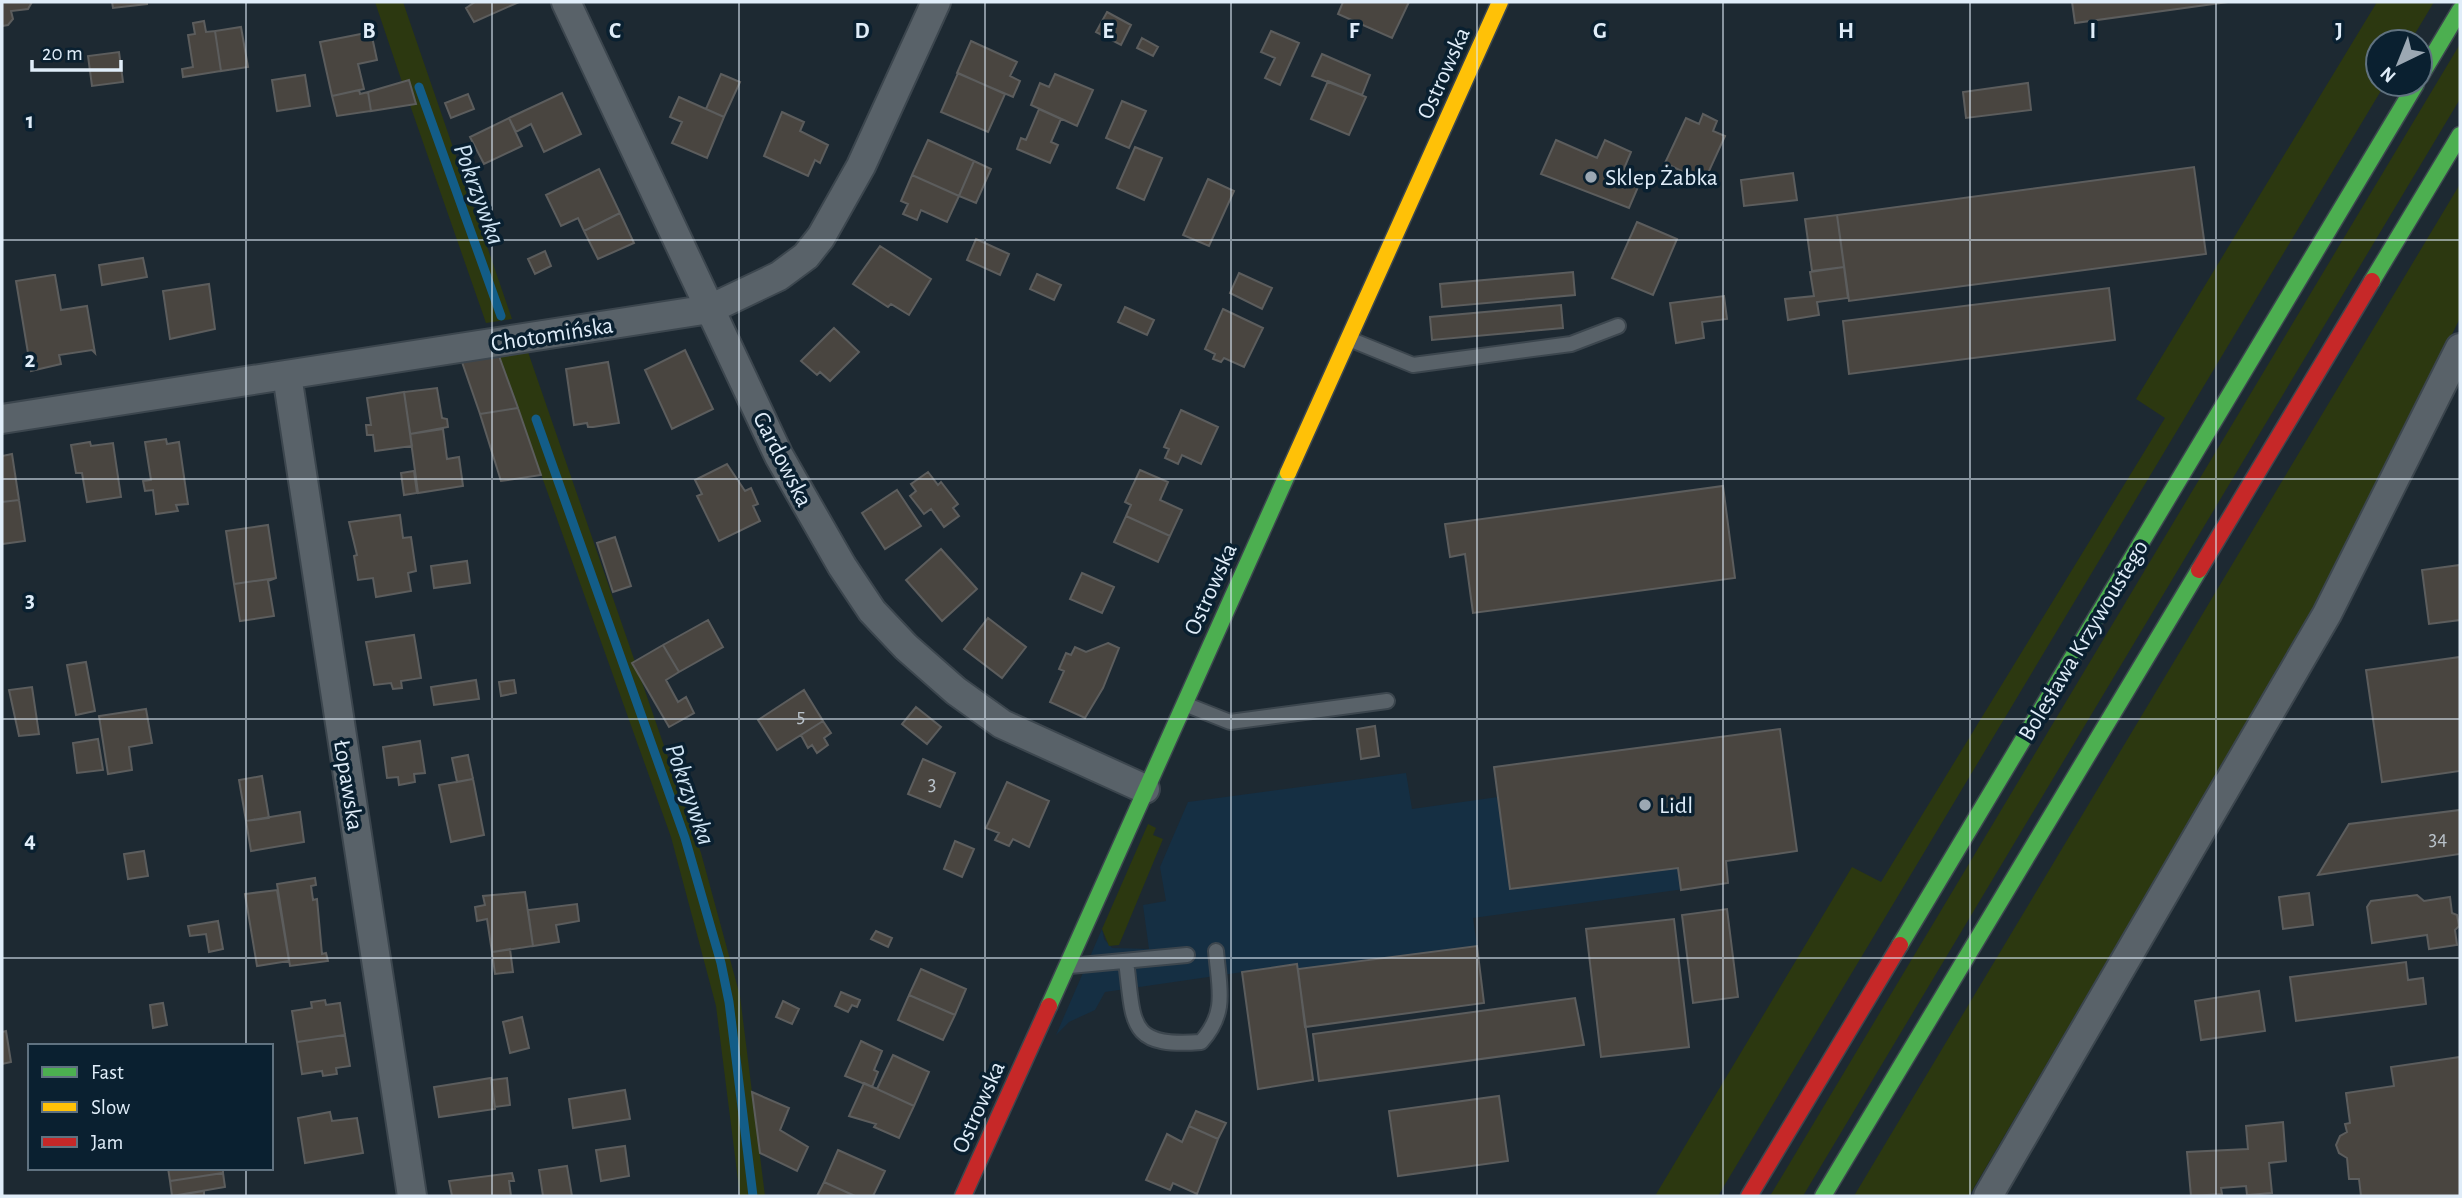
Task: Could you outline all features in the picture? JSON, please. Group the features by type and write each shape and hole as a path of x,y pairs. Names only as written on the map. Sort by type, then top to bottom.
{"main road":[{"name":"Ostrowska","path":"963,1196 1500,2"},
{"path":"2434,54 2460,10"},
{"name":"Bolesława Krzywoustego","path":"1749,1196 2408,98"},
{"path":"1823,1196 2460,135"}],"street":[{"name":"Gardowska","path":"566,2 779,456 813,519 872,611 906,648 956,691 1002,724 1145,789"},
{"name":"Chotomińska","path":"2,419 710,309 779,276 806,256 821,237 861,166 936,2"},
{"path":"1988,1196 2327,614 2460,348"},
{"name":"Łopawska","path":"287,374 412,1196"}],"lane":[{"path":"1348,339 1413,365 1571,344 1618,326"},
{"path":"1184,704 1230,722 1387,701"},
{"path":"1126,961 1134,1020 1146,1035 1166,1045 1201,1042 1214,1028 1220,1010 1216,951"},
{"path":"1065,966 1186,955"}],"shaded area":[{"path":"1780,729 1797,851 1726,861 1728,883 1473,918 1477,946 1298,969 1297,964 1105,992 1095,1010 1069,1022 1056,1035 1102,929 1104,939 1112,948 1149,949 1143,905 1166,901 1160,867 1188,802 1406,773 1412,809 1498,797 1494,767"}],"green space":[{"path":"375,2 403,2 512,319 486,323 410,105 415,103 409,80 402,82"},
{"path":"2377,2 2434,2 2418,28 2364,28 2364,98 2377,98 1718,1196 1655,1196 1852,867 1881,882 2165,418 2136,399"},
{"path":"2460,44 2460,99 1809,1186 1803,1196 1770,1196 2428,98 2434,98 2434,87"},
{"path":"2460,184 2460,318 2333,576 1969,1196 1854,1196"},
{"path":"528,352 701,853 740,996 765,1196 740,1196 716,1006 671,837 499,357"},
{"path":"1148,824 1156,828 1153,835 1163,839 1119,945 1109,946 1102,929"}],"building":[{"path":"2,2 32,2 28,9 11,11 13,19 8,25 2,26"},
{"path":"112,2 147,2 147,4 113,8"},
{"path":"475,2 519,2 474,22 466,8"},
{"path":"1343,2 1409,2 1392,38 1338,14"},
{"path":"2072,2 2228,2 2075,23"},
{"path":"1107,12 1131,25 1121,45 1096,32"},
{"path":"204,21 206,32 215,31 221,71 183,77 182,69 193,67 188,35 195,34 193,23"},
{"path":"241,27 248,67 221,71 215,31"},
{"path":"1271,31 1299,43 1280,85 1265,78 1275,58 1261,52"},
{"path":"371,32 377,60 358,64 364,89 332,96 320,42"},
{"path":"1142,38 1158,47 1153,56 1137,48"},
{"path":"971,41 1017,62 1010,76 1020,81 1013,97 957,73"},
{"path":"119,52 123,82 92,86 88,56"},
{"path":"1322,54 1370,75 1362,95 1312,76"},
{"path":"958,73 1005,94 988,132 941,112"},
{"path":"721,74 740,82 724,117 706,109"},
{"path":"1055,74 1093,90 1077,126 1031,105 1040,83 1049,87"},
{"path":"305,75 310,106 277,111 272,80"},
{"path":"409,80 416,104 371,111 368,92"},
{"path":"1328,81 1366,97 1349,135 1311,119"},
{"path":"2028,83 2031,110 1966,118 1963,92"},
{"path":"359,90 360,94 368,92 371,111 337,116 332,96"},
{"path":"562,93 581,134 544,152 531,124 516,132 509,118"},
{"path":"468,94 474,109 451,118 445,103"},
{"path":"679,97 724,117 707,158 672,143 682,122 670,117"},
{"path":"1122,101 1146,111 1129,148 1106,138"},
{"path":"1039,109 1061,119 1051,142 1058,145 1050,163 1017,149 1021,138 1026,140"},
{"path":"782,112 804,122 800,131 828,145 820,163 815,160 808,176 764,156"},
{"path":"1703,114 1717,121 1713,131 1725,136 1704,182 1665,163 1686,118 1699,124"},
{"path":"509,118 522,146 484,164 470,137"},
{"path":"928,140 974,161 959,196 912,175"},
{"name":"Sklep Żabka","path":"1556,140 1597,158 1605,140 1631,152 1623,171 1641,180 1629,208 1541,174"},
{"path":"1135,147 1162,158 1144,200 1117,188"},
{"path":"974,161 991,169 976,203 959,196"},
{"path":"2194,167 2206,254 1849,301 1837,215"},
{"path":"599,169 620,213 584,231 578,218 561,226 546,195"},
{"path":"1793,173 1797,200 1744,206 1741,180"},
{"path":"912,175 959,196 947,222 921,210 917,220 903,214 908,204 901,201"},
{"path":"1208,179 1234,191 1209,246 1183,235"},
{"path":"620,213 634,243 598,259 584,231"},
{"path":"1837,215 1844,267 1812,271 1805,219"},
{"path":"1637,222 1677,239 1653,295 1612,278"},
{"path":"976,239 1009,254 1000,275 967,260"},
{"path":"880,246 931,279 909,315 891,304 888,307 853,284"},
{"path":"545,251 551,266 535,274 528,259"},
{"path":"143,258 147,277 102,285 99,265"},
{"path":"1844,267 1848,298 1817,302 1819,315 1788,320 1785,299 1814,296 1810,272"},
{"path":"1573,272 1575,295 1442,307 1440,284"},
{"path":"1239,273 1272,288 1262,309 1230,293"},
{"path":"1037,274 1061,285 1054,300 1030,289"},
{"path":"55,275 61,310 87,306 95,353 92,350 59,355 61,364 31,371 16,281"},
{"path":"209,284 215,329 170,339 163,291"},
{"path":"2109,288 2115,340 1849,374 1843,321"},
{"path":"1724,296 1727,319 1702,322 1704,338 1676,343 1670,303"},
{"path":"1561,305 1563,328 1432,340 1430,317"},
{"path":"1125,307 1154,320 1147,335 1118,322"},
{"path":"1223,309 1263,328 1244,367 1224,358 1221,362 1213,359 1215,354 1205,349"},
{"path":"834,328 859,352 830,381 820,372 817,375 801,361"},
{"path":"685,350 713,409 672,429 645,370"},
{"path":"499,356 518,408 480,414 462,362"},
{"path":"608,362 619,423 593,427 588,427 587,423 574,425 566,369"},
{"path":"437,388 442,418 447,419 448,427 410,434 404,392"},
{"path":"404,392 412,446 375,451 373,435 367,435 366,425 371,425 367,398"},
{"path":"518,408 541,475 501,481 480,414"},
{"path":"1181,410 1218,427 1201,464 1182,455 1178,464 1165,458 1169,449 1164,447"},
{"path":"443,429 447,459 459,457 463,486 418,493 410,434"},
{"path":"166,439 167,444 179,442 188,504 176,505 178,511 156,514 153,490 145,491 143,481 151,480 145,442"},
{"path":"90,442 91,446 113,443 121,497 87,502 82,473 76,473 71,445"},
{"path":"12,454 19,500 2,502 2,456"},
{"path":"727,464 745,491 751,488 758,504 753,506 760,521 719,541 697,496 702,494 695,480"},
{"path":"1140,470 1168,482 1160,500 1182,510 1170,536 1126,516 1131,505 1125,502"},
{"path":"414,471 417,493 404,495 401,473"},
{"path":"928,472 938,485 941,482 958,504 953,508 959,516 944,527 931,509 924,514 910,496 916,491 911,484"},
{"path":"1723,486 1735,578 1473,613 1465,554 1450,557 1445,524"},
{"path":"897,490 921,526 885,549 862,513"},
{"path":"19,500 25,541 2,544 2,502"},
{"path":"400,515 403,538 411,537 416,571 408,573 411,591 376,597 373,578 358,580 354,556 357,555 349,522"},
{"path":"1126,516 1170,536 1158,562 1114,542"},
{"path":"268,525 276,578 234,584 226,531"},
{"path":"615,537 631,586 613,592 597,543"},
{"path":"941,549 977,589 942,621 906,580"},
{"path":"467,561 470,583 434,588 431,566"},
{"path":"2460,565 2460,620 2429,624 2422,570"},
{"path":"1082,573 1114,587 1102,613 1070,599"},
{"path":"276,578 268,581 274,616 240,621 234,584"},
{"path":"988,618 1026,647 1002,678 964,649"},
{"path":"708,620 723,647 679,672 663,645"},
{"path":"414,635 421,678 401,681 402,688 393,689 391,683 374,685 366,642"},
{"path":"1108,643 1119,648 1103,688 1085,718 1050,702 1064,671 1059,669 1066,653 1071,655 1075,647 1086,652"},
{"path":"663,645 679,672 666,680 678,702 686,697 694,713 669,727 632,663"},
{"path":"2460,657 2460,771 2382,782 2366,670"},
{"path":"86,662 95,711 76,715 67,665"},
{"path":"476,680 479,699 434,705 431,687"},
{"path":"514,680 516,693 501,696 499,682"},
{"path":"32,687 39,734 19,736 9,690"},
{"path":"804,690 823,721 777,750 758,720"},
{"path":"916,707 941,727 927,744 902,724"},
{"path":"146,709 152,743 129,747 132,770 108,774 99,716"},
{"path":"823,721 831,733 824,738 828,745 817,753 812,745 808,748 801,735"},
{"path":"1375,726 1379,756 1361,759 1357,729"},
{"name":"Lidl","path":"1780,729 1797,851 1726,861 1728,883 1681,890 1678,868 1510,889 1494,767"},
{"path":"98,739 103,770 77,773 73,743"},
{"path":"420,741 425,773 414,774 415,782 399,785 398,777 387,778 383,747"},
{"path":"468,755 473,779 457,782 452,758"},
{"path":"923,759 955,773 940,807 908,794"},
{"path":"262,776 269,818 246,821 239,780"},
{"path":"473,779 484,835 451,842 439,785"},
{"path":"1007,782 1049,801 1029,847 1013,839 1009,846 995,840 999,833 986,828"},
{"path":"2460,810 2460,854 2318,875 2349,824"},
{"path":"300,812 304,842 251,851 246,821"},
{"path":"955,841 974,849 962,877 944,869"},
{"path":"144,851 148,876 128,879 124,854"},
{"path":"315,878 316,885 311,886 313,900 317,899 322,954 326,953 328,961 290,966 277,884"},
{"path":"277,890 289,961 257,966 245,894"},
{"path":"525,892 533,946 492,952 487,919 477,921 475,907 485,905 483,896"},
{"path":"2309,893 2313,925 2283,929 2279,897"},
{"path":"2417,895 2424,901 2450,897 2452,913 2457,915 2459,926 2455,930 2457,945 2429,949 2427,935 2372,943 2367,907 2371,901"},
{"path":"577,904 579,921 556,925 559,942 533,946 528,910"},
{"path":"1727,909 1738,997 1693,1003 1682,915"},
{"path":"1674,919 1689,1047 1601,1057 1586,929"},
{"path":"218,921 223,949 209,952 206,934 190,936 188,926"},
{"path":"876,931 892,938 888,947 871,939"},
{"path":"1477,946 1484,1003 1305,1027 1298,969"},
{"path":"510,949 513,972 495,974 492,952"},
{"path":"2406,962 2408,980 2423,978 2426,1004 2296,1021 2290,977"},
{"path":"1297,964 1313,1080 1258,1089 1242,972"},
{"path":"921,969 966,989 955,1015 909,995"},
{"path":"2259,991 2265,1031 2201,1040 2195,1001"},
{"path":"841,992 860,1000 857,1007 852,1005 848,1012 835,1006"},
{"path":"909,995 955,1015 943,1040 898,1020"},
{"path":"1575,998 1584,1045 1319,1081 1313,1034"},
{"path":"325,1000 326,1005 340,1003 345,1035 297,1042 292,1011 312,1008 311,1002"},
{"path":"783,1001 799,1009 792,1024 776,1017"},
{"path":"163,1003 167,1025 153,1028 150,1005"},
{"path":"522,1017 529,1048 510,1053 503,1022"},
{"path":"6,1031 11,1062 2,1064 2,1032"},
{"path":"345,1035 350,1066 336,1068 337,1074 323,1076 322,1071 302,1074 297,1042"},
{"path":"861,1041 882,1051 874,1070 878,1072 872,1087 845,1076"},
{"path":"893,1055 929,1072 914,1106 877,1089"},
{"path":"2460,1057 2460,1196 2361,1196 2359,1179 2349,1179 2347,1158 2339,1153 2336,1145 2340,1136 2347,1132 2345,1124 2350,1123 2346,1093 2394,1086 2391,1067"},
{"path":"491,1078 495,1109 439,1117 434,1087"},
{"path":"507,1078 510,1105 495,1107 491,1080"},
{"path":"864,1083 914,1106 899,1138 874,1127 876,1124 849,1116"},
{"path":"625,1090 630,1119 573,1128 569,1099"},
{"path":"752,1092 789,1108 780,1130 808,1147 797,1171 760,1153"},
{"path":"1499,1096 1508,1161 1398,1176 1389,1111"},
{"path":"1196,1111 1226,1123 1218,1139 1189,1126"},
{"path":"330,1112 332,1121 357,1118 363,1153 305,1163 298,1118"},
{"path":"2283,1122 2286,1161 2269,1163 2272,1193 2247,1195 2246,1186 2221,1188 2222,1194 2191,1196 2187,1152 2248,1149 2246,1126"},
{"path":"1189,1126 1218,1139 1197,1194 1173,1183 1170,1190 1146,1180 1167,1134 1182,1142"},
{"path":"625,1146 629,1176 601,1181 596,1150"},
{"path":"838,1150 885,1171 873,1196 855,1196 824,1182"},
{"path":"567,1166 572,1196 543,1196 539,1170"},
{"path":"168,1170 223,1170 223,1173 170,1181"},
{"path":"223,1173 225,1187 172,1196 170,1181"},
{"path":"512,1173 514,1181 509,1181 511,1196 452,1196 449,1181"},
{"path":"824,1182 855,1196 817,1196"},
{"path":"204,1191 204,1196 172,1196"}],"waterway":[{"name":"Pokrzywka","path":"419,87 501,316"},
{"name":"Pokrzywka","path":"536,419 685,838 721,963 729,1002 753,1196"}],"traffic: fast":[{"path":"2434,54 2460,10"},
{"path":"1900,945 2408,98"},
{"path":"2372,281 2460,135"},
{"path":"1049,1006 1288,473"},
{"path":"1823,1196 2199,570"}],"traffic: slow":[{"path":"1288,473 1500,2"}],"traffic: jam":[{"path":"2199,570 2372,281"},
{"path":"1749,1196 1900,945"},
{"path":"963,1196 1049,1006"}],"place":[{"name":"Sklep Żabka","path":"1591,177"},
{"name":"Lidl","path":"1645,805"}]}
